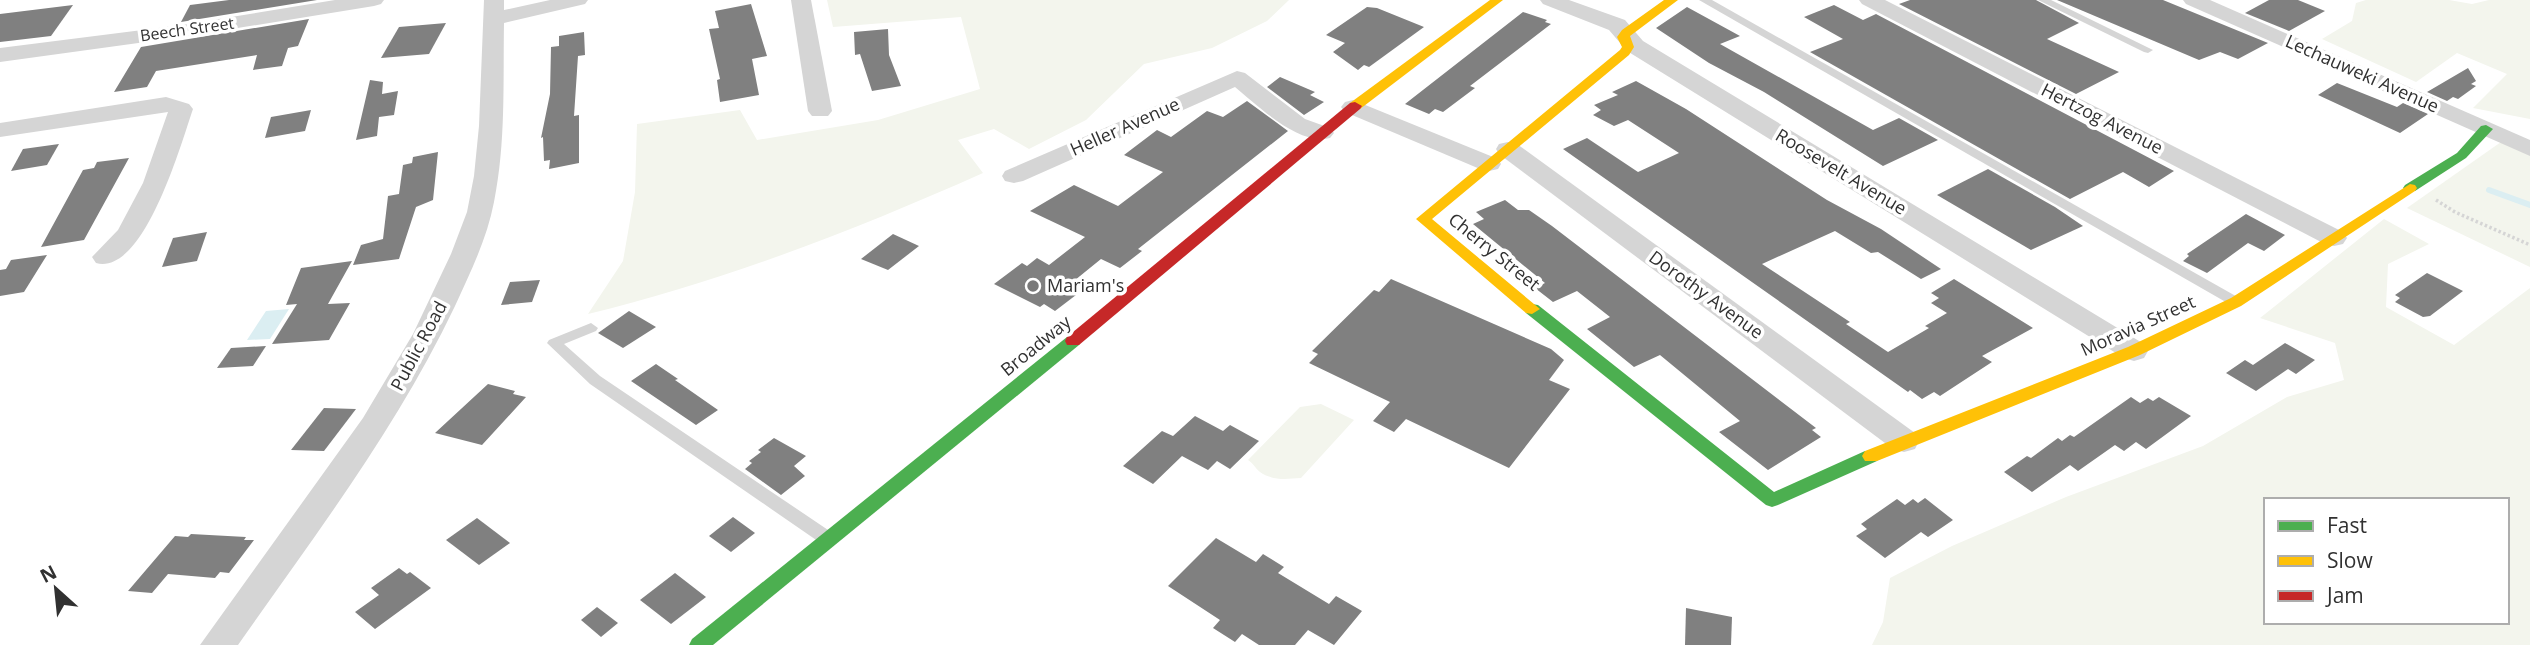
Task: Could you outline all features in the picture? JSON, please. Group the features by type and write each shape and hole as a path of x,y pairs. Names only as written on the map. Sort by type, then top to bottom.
{"street":[{"name":"Beech Street","path":"0,55 374,0"},
{"path":"493,9 578,0"},
{"path":"801,0 820,111"},
{"name":"Broadway","path":"699,645 1123,300 1353,107 1497,0"},
{"name":"Roosevelt Avenue","path":"1550,0 1618,25 1635,47 2134,351"},
{"path":"1626,33 1672,0"},
{"name":"Hertzog Avenue","path":"1869,0 2334,238"},
{"name":"Lechauweki Avenue","path":"2198,1 2530,149"},
{"name":"Public Road","path":"218,645 368,439 421,349 472,236 482,201 492,126 493,9"},
{"name":"Cherry Street","path":"1626,33 1623,37 1628,47 1625,52 1423,219 1599,364 1772,500"},
{"name":"Heller Avenue","path":"1014,176 1237,78 1297,124 1322,133"},
{"path":"0,130 166,104 181,109 155,183 129,234 105,257"},
{"name":"Dorothy Avenue","path":"1353,107 1498,156 1904,441"},
{"name":"Moravia Street","path":"1772,500 1904,441 2134,351 2236,302 2455,161 2477,143 2486,129"}],"lane":[{"path":"1703,0 2236,302"},
{"path":"2043,0 2148,50"},
{"path":"591,328 554,343 595,380 829,540"}],"path":[{"path":"2413,186 2455,212 2530,245"}],"shaded area":[{"path":"827,0 1289,0 1267,21 1212,48 1144,64 1086,120 1029,149 994,129 958,140 983,173 886,214 739,270 588,314 623,261 635,192 637,124 740,110 757,140 878,120 980,89 961,17 833,27"},
{"path":"2366,0 2449,0 2472,4 2489,0 2530,0 2530,119 2473,108 2507,74 2457,53 2416,82 2322,39 2352,21 2356,3"},
{"path":"2511,135 2530,144 2530,267 2407,208"},
{"path":"2384,219 2429,244 2388,264 2386,307 2454,345 2530,288 2530,645 1872,645 1883,622 1890,578 1952,546 2066,497 2203,446 2287,397 2344,380 2335,343 2260,318"},
{"path":"289,309 270,339 247,340 266,311"},
{"path":"1321,404 1354,420 1301,478 1270,477 1260,472 1248,460 1300,407"}],"building":[{"path":"229,0 317,0 181,22 190,5"},
{"path":"1910,0 2036,0 2079,23 2047,39 2119,72 2076,94 1899,4"},
{"path":"2057,0 2163,0 2268,43 2238,59 2220,52 2199,60"},
{"path":"2269,0 2298,0 2325,11 2289,31 2245,13"},
{"path":"751,4 767,56 752,59 759,95 720,102 717,80 720,79 709,29 719,28 715,11"},
{"path":"73,5 51,36 0,42 0,14"},
{"path":"1834,5 1863,20 1876,14 2174,171 2149,187 2123,172 2070,199 1810,52 1843,39 1804,17"},
{"path":"1367,7 1377,8 1424,27 1369,67 1364,65 1358,70 1333,52 1345,43 1326,35"},
{"path":"1687,7 1740,36 1720,44 1873,130 1899,118 1938,140 1883,166 1764,92 1709,63 1656,28"},
{"path":"1523,12 1547,20 1545,22 1551,24 1470,86 1475,88 1443,112 1435,109 1429,114 1405,104"},
{"path":"309,19 298,46 288,48 282,66 253,70 257,55 156,71 147,87 114,92 141,47"},
{"path":"446,23 429,54 381,58 399,27"},
{"path":"888,29 889,55 901,86 872,91 860,54 855,55 854,32"},
{"path":"584,32 585,55 578,56 574,116 579,115 579,163 549,169 550,160 544,161 543,137 541,138 550,94 551,47 559,46 559,36"},
{"path":"2468,68 2476,81 2471,84 2476,86 2458,99 2453,97 2447,101 2427,92"},
{"path":"1280,77 1315,92 1310,95 1324,102 1304,115 1267,87"},
{"path":"370,80 383,82 382,94 398,91 394,115 379,117 377,136 356,140"},
{"path":"1636,81 1686,109 1827,200 1881,229 1941,269 1921,279 1878,252 1871,253 1835,231 1762,264 1850,322 1846,324 1888,352 1929,328 1925,326 1947,313 1931,303 1939,298 1931,293 1954,279 2033,328 1982,356 1992,362 1940,396 1934,392 1922,399 1910,390 1908,392 1563,149 1587,138 1638,172 1679,153 1628,120 1614,126 1593,115 1601,110 1594,105 1618,95 1612,92"},
{"path":"2337,83 2397,107 2403,103 2428,114 2400,133 2318,95"},
{"path":"1247,101 1288,131 1138,249 1142,251 1120,268 1101,259 1064,289 1076,295 1055,311 1044,304 1040,307 994,284 1022,263 1027,266 1037,258 1049,265 1085,237 1030,211 1074,185 1118,206 1163,172 1124,155 1157,130 1171,137 1207,111 1223,117"},
{"path":"311,110 305,131 265,138 271,117"},
{"path":"59,144 47,165 11,171 23,149"},
{"path":"438,152 433,200 416,207 399,259 353,265 361,245 383,239 388,196 399,194 403,165 412,163 413,157"},
{"path":"129,158 84,240 41,247 83,170 94,168 97,162"},
{"path":"1988,169 2083,226 2031,250 1937,195"},
{"path":"1505,200 1518,210 1529,210 1552,226 1816,428 1812,430 1821,437 1768,470 1719,432 1740,421 1660,355 1634,367 1587,329 1610,317 1577,291 1553,302 1535,288 1545,283 1473,224 1484,219 1476,212"},
{"path":"2246,214 2285,235 2264,251 2248,243 2207,273 2183,261 2189,256 2187,254"},
{"path":"207,232 197,261 162,267 173,238"},
{"path":"893,234 919,246 888,270 861,259"},
{"path":"47,255 24,292 0,296 0,270 6,269 11,260"},
{"path":"352,261 328,304 350,303 329,340 272,344 297,304 286,305 301,268"},
{"path":"2427,273 2463,291 2430,316 2423,317 2395,302 2400,298 2395,295"},
{"path":"1391,279 1551,349 1564,360 1549,380 1570,389 1509,468 1406,419 1394,432 1373,421 1390,402 1309,363 1318,354 1312,351 1374,290 1379,292"},
{"path":"540,280 532,302 501,305 510,282"},
{"path":"629,311 656,327 623,348 598,333"},
{"path":"2285,343 2315,360 2296,374 2288,369 2256,391 2226,373 2245,360 2253,365"},
{"path":"266,346 253,366 217,368 231,348"},
{"path":"656,364 718,410 696,425 631,381"},
{"path":"488,384 515,391 513,394 526,397 482,445 435,433"},
{"path":"2131,397 2140,403 2148,398 2153,401 2159,397 2191,416 2146,449 2136,442 2124,451 2115,445 2078,471 2070,465 2032,492 2004,472 2027,456 2031,458 2058,438 2062,441 2070,435 2074,437"},
{"path":"324,408 356,409 324,451 291,450"},
{"path":"1195,416 1223,431 1230,425 1259,441 1230,469 1217,461 1208,470 1182,456 1153,484 1123,466 1162,431 1173,436"},
{"path":"774,438 806,456 794,466 805,476 781,495 745,469 752,463 749,461 761,452 758,450"},
{"path":"1925,498 1953,520 1928,537 1921,532 1885,558 1856,536 1867,529 1861,524 1897,499 1905,505 1913,499 1918,503"},
{"path":"733,517 755,533 731,552 709,536"},
{"path":"477,518 510,543 479,565 446,540"},
{"path":"191,534 246,537 244,540 254,540 229,573 220,572 215,578 168,574 152,593 128,591 175,536 188,537"},
{"path":"1216,538 1256,562 1263,554 1284,567 1278,573 1329,604 1336,596 1362,611 1334,645 1308,630 1295,645 1259,645 1242,634 1235,642 1213,628 1220,620 1168,586"},
{"path":"399,568 407,574 410,572 431,588 375,629 355,612 379,595 371,588"},
{"path":"675,573 706,597 671,624 640,600"},
{"path":"597,607 618,623 601,637 581,620"},
{"path":"1686,608 1732,617 1731,645 1685,645"}],"waterway":[{"path":"2489,190 2530,205"}],"traffic: fast":[{"path":"2410,188 2461,155 2486,129"},
{"path":"1532,309 1772,500 1871,456"},
{"path":"699,645 1073,341"}],"traffic: slow":[{"path":"1355,106 1497,0"},
{"path":"1532,309 1423,219 1625,52 1628,47 1623,37 1626,33 1672,0"},
{"path":"1871,456 2134,351 2236,302 2410,188"}],"traffic: jam":[{"path":"1073,341 1355,106"}],"place":[{"name":"Mariam's","path":"1033,286"}]}
